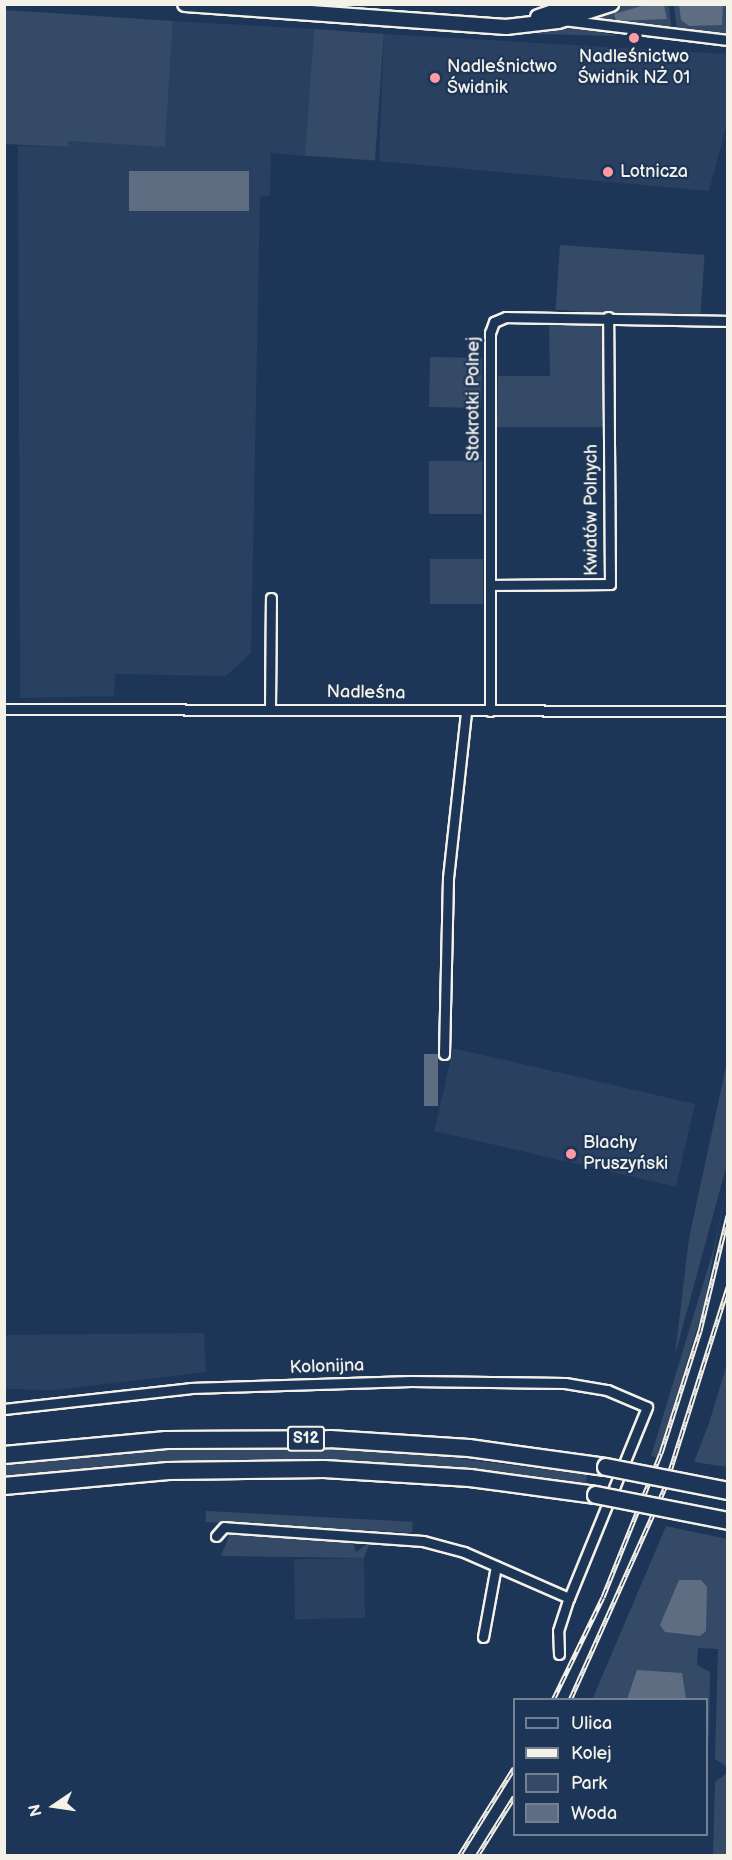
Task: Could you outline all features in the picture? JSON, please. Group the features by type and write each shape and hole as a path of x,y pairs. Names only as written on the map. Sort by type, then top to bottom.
{"highway":[{"name":"S12","path":"4,1455 158,1441 292,1438 451,1447 606,1467 728,1491"},
{"name":"S12","path":"4,1486 147,1472 324,1469 470,1478 596,1495 728,1521"}],"main road":[{"path":"185,4 523,27 562,20 611,4"},
{"path":"467,22 532,18 576,4"}],"street":[{"path":"562,20 728,40"},
{"name":"Stokrotki Polnej","path":"490,711 491,327 506,317 608,317 728,321"},
{"name":"Kwiatów Polnych","path":"491,585 610,584 608,317"},
{"path":"270,708 271,598"},
{"name":"Nadleśna","path":"4,709 728,711"},
{"path":"444,1054 448,878 466,711"},
{"name":"Kolonijna","path":"4,1409 190,1388 411,1381 566,1383 607,1390 647,1407 569,1598"},
{"path":"216,1536 224,1527 395,1537 444,1546 569,1598 558,1631 559,1654"},
{"path":"483,1637 496,1566"}],"shaded area":[{"path":"173,21 314,29 307,156 271,153 270,195 260,197 251,653 226,676 115,674 114,696 20,698 18,146 68,147 69,141 165,146"},
{"path":"384,34 727,54 727,124 709,191 379,161"},
{"name":"Blachy Pruszyński","path":"453,1048 695,1104 676,1187 434,1131"},
{"path":"204,1333 206,1372 55,1390 5,1389 5,1335"},
{"path":"364,1558 365,1618 295,1619 294,1559"}],"green space":[{"path":"627,5 669,5 671,25 667,30 579,18"},
{"path":"674,5 727,5 727,35 677,32"},
{"path":"5,10 173,21 165,147 69,141 68,147 5,144"},
{"path":"567,25 618,36 537,34 540,28"},
{"path":"314,29 384,34 375,161 305,156"},
{"path":"560,245 705,255 700,320 555,310"},
{"path":"549,324 603,324 602,427 497,427 498,376 550,376"},
{"path":"430,357 482,358 481,408 429,407"},
{"path":"429,461 482,461 482,514 429,514"},
{"path":"430,559 483,559 483,604 430,604"},
{"path":"727,1062 727,1164 675,1355 689,1238"},
{"path":"727,1184 704,1306 657,1458 651,1456 714,1248"},
{"path":"727,1364 727,1467 694,1462 709,1423"},
{"path":"361,1446 587,1475 585,1487 457,1470 5,1479 4,1461 172,1447"},
{"path":"206,1511 413,1522 412,1533 205,1522"},
{"path":"666,1526 727,1539 727,1767 715,1759 718,1649 698,1648 697,1665 710,1672 709,1746 708,1698 593,1698"},
{"path":"230,1533 352,1540 356,1552 370,1542 364,1558 221,1556"},
{"path":"727,1773 727,1855 713,1855 715,1782"}],"water":[{"path":"645,5 664,5 667,19 616,21 614,14"},
{"path":"679,5 723,5 722,25 689,26 681,20"},
{"path":"129,171 249,171 249,211 129,211"},
{"path":"424,1054 438,1054 438,1106 424,1106"},
{"path":"679,1580 701,1580 707,1587 706,1631 700,1636 665,1632 660,1625"},
{"path":"637,1670 682,1673 686,1698 627,1698"}],"railway":[{"path":"554,1698 603,1597 661,1453 700,1331 728,1215"},
{"path":"571,1698 664,1490 728,1287"},
{"path":"459,1856 513,1770"},
{"path":"477,1856 513,1799"}],"place":[{"name":"Nadleśnictwo Świdnik NŻ 01","path":"634,38"},
{"name":"Nadleśnictwo Świdnik","path":"435,78"},
{"name":"Lotnicza","path":"608,172"},
{"name":"Blachy Pruszyński","path":"571,1154"}]}
